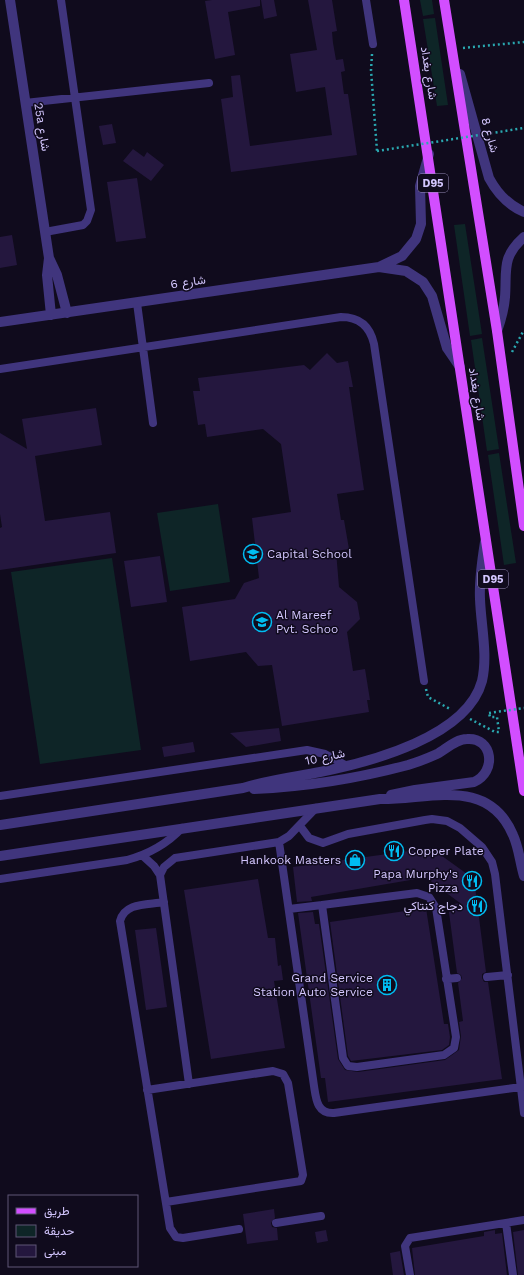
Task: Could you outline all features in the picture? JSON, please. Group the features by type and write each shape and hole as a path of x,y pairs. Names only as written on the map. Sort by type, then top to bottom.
{"main road":[{"name":"شارع بغداد","path":"404,0 429,154 524,791"},
{"path":"444,0 497,331 524,526"}],"street":[{"name":"25a شارع","path":"10,0 49,258 47,275 51,315"},
{"name":"شارع 8","path":"453,50 489,178 504,200 524,212"},
{"name":"شارع 6","path":"379,267 402,256 416,239 421,224 420,186 429,154"},
{"path":"497,331 504,306 506,264 513,248 524,237"},
{"name":"25a شارع","path":"49,258 57,275 67,313"},
{"name":"شارع 6","path":"0,322 379,267 406,271 418,277 423,282 432,296 445,343 460,367"},
{"name":"شارع 10","path":"0,825 243,788 265,782 347,766 386,754 430,736 458,718 474,699 478,690 483,671 480,580 486,536"},
{"path":"243,788 276,787 374,772 422,760 461,740 467,739 479,742 490,757 488,770 479,780 474,782 402,792 380,799"},
{"path":"0,856 380,799 410,799 450,794 467,796 483,801 500,814 512,833 524,876"}],"lane":[{"path":"45,232 77,227 87,221 91,210 61,0"},
{"path":"366,0 373,44"},
{"path":"26,103 75,96 209,83"},
{"path":"137,303 153,423"},
{"path":"0,369 341,317 356,319 368,329 374,344 424,681"},
{"path":"0,796 307,750 325,754 347,766"},
{"path":"160,875 164,867 175,858 278,842 289,836 316,808"},
{"path":"300,826 309,838 323,843 348,834 432,819 447,822 460,828 482,846 492,862 508,975 524,1113"},
{"path":"0,878 127,860 143,856 163,846 182,828"},
{"path":"278,842 314,1086 318,1105 324,1112 334,1113 521,1087"},
{"path":"143,856 154,866 160,875 189,1084"},
{"path":"289,909 417,892 429,897 436,908 456,1042 454,1048 450,1052 357,1067 348,1066 343,1058 322,905"},
{"path":"164,902 131,907 123,912 120,921 146,1090 172,1231 180,1238 239,1229"},
{"path":"487,977 508,975"},
{"path":"446,980 457,978"},
{"path":"146,1090 273,1071 283,1074 288,1083 303,1178 295,1183 166,1202"},
{"path":"276,1224 321,1216"},
{"path":"410,1275 405,1246 410,1238 524,1220"},
{"path":"506,1223 513,1275"}],"path":[{"path":"453,50 524,42"},
{"path":"373,44 371,70 377,151 524,128"},
{"path":"499,732 497,716 490,717 489,713 524,708"}],"green space":[{"path":"420,0 432,0 434,14 423,16"},
{"path":"435,18 448,105 437,106 423,19"},
{"path":"465,224 482,334 470,336 454,225"},
{"path":"482,338 499,449 487,451 471,340"},
{"path":"499,453 516,563 504,565 488,455"},
{"path":"218,504 230,582 170,591 157,513"},
{"path":"112,558 141,750 40,764 11,572"}],"building":[{"path":"260,0 260,6 228,12 235,55 215,59 205,1"},
{"path":"261,0 274,0 277,16 264,19"},
{"path":"308,0 332,0 337,31 332,32 333,43 336,60 343,59 345,71 341,72 344,94 348,94 357,155 231,172 221,99 233,97 231,76 240,75 250,146 332,135 325,87 296,92 290,54 317,50"},
{"path":"112,124 116,143 103,145 99,126"},
{"path":"133,149 144,157 147,152 164,165 151,181 123,161"},
{"path":"137,178 146,238 116,242 107,182"},
{"path":"12,235 17,265 0,268 0,237"},
{"path":"327,353 337,363 348,361 353,387 349,387 364,490 337,494 341,520 344,520 349,549 336,551 339,587 357,602 360,619 347,632 353,671 365,669 370,700 367,700 369,712 282,726 272,665 258,666 246,652 190,661 182,607 235,599 244,583 259,578 252,518 291,512 281,444 263,429 207,437 205,424 198,425 193,391 200,391 198,378 304,365 310,370"},
{"path":"96,408 102,445 35,456 45,521 110,512 116,553 0,570 0,528 2,527 0,514 0,433 27,449 22,419"},
{"path":"160,556 167,602 131,607 124,561"},
{"path":"279,728 281,741 246,747 230,733"},
{"path":"193,742 195,752 164,757 162,747"},
{"path":"431,848 474,879 486,972 482,974 482,978 484,982 488,982 502,1079 328,1102 325,1078 321,1078 298,913 313,912 315,924 319,924 338,1059 345,1070 358,1072 445,1060 459,1050 461,1036 459,1022 463,1021 458,983 462,978 461,975 457,973 448,905 460,903 421,874 422,878 311,897 312,901 297,902 293,867"},
{"path":"258,879 268,938 275,938 278,966 281,965 283,980 274,981 285,1048 211,1059 184,890"},
{"name":"Grand Service Station Auto Service","path":"426,908 444,1024 448,1024 450,1037 449,1045 442,1050 351,1061 348,1056 330,922"},
{"path":"156,928 167,1007 146,1010 135,930"},
{"path":"274,1209 275,1218 271,1223 272,1227 277,1228 278,1240 247,1244 243,1214"},
{"path":"326,1230 328,1241 317,1243 315,1232"},
{"path":"495,1230 495,1234 502,1233 507,1275 415,1275 412,1248 484,1236 484,1232"},
{"path":"524,1230 524,1275 518,1275 513,1232"},
{"path":"400,1251 404,1275 393,1275 390,1253"}],"place":[{"name":"Capital School","path":"253,554"},
{"name":"Al Mareef Pvt. Schoo","path":"262,622"},
{"name":"Copper Plate","path":"394,851"},
{"name":"Hankook Masters","path":"355,860"},
{"name":"Papa Murphy's Pizza","path":"472,881"},
{"name":"دجاج كنتاكي","path":"477,906"},
{"name":"Grand Service Station Auto Service","path":"387,985"}]}
